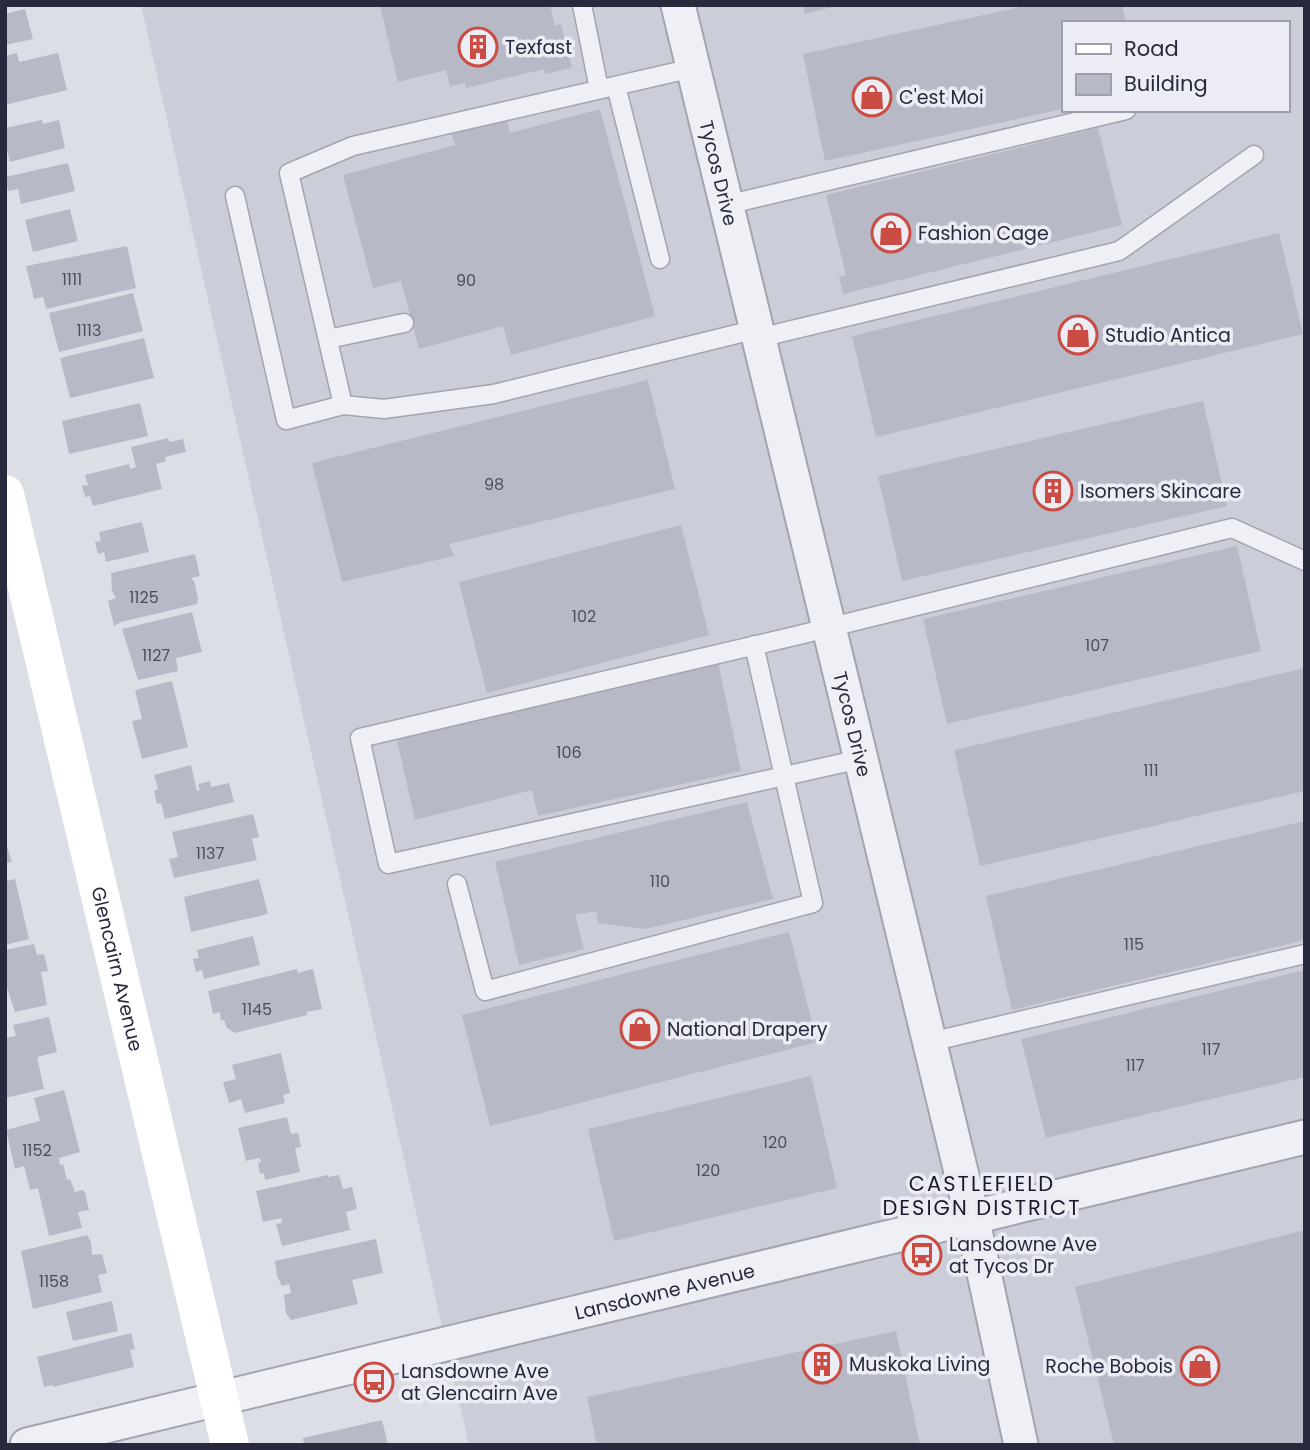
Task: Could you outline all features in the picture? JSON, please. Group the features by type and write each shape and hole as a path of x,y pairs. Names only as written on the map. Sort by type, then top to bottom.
{"street":[{"name":"Tycos Drive","path":"678,5 972,1217 1021,1445"},
{"name":"Glencairn Avenue","path":"5,494 230,1445"},
{"name":"Lansdowne Avenue","path":"27,1445 1305,1137"}],"lane":[{"path":"582,5 660,259"},
{"path":"343,405 289,173 353,146 693,68"},
{"path":"726,205 1118,112"},
{"path":"235,197 286,420 343,405 384,409 494,394 1119,251 1254,155"},
{"path":"328,340 404,323"},
{"path":"861,759 388,864 360,738 1231,528 1305,561"},
{"path":"457,884 485,990 813,902 754,645"},
{"path":"930,1042 1305,954"}],"shaded area":[{"path":"141,5 1305,5 1305,1445 469,1445"}],"building":[{"name":"Texfast","path":"380,5 550,5 555,26 561,24 572,68 545,74 544,69 466,88 465,83 450,86 446,70 398,82"},
{"path":"803,5 836,5 836,6 805,14"},
{"path":"1029,5 1122,5 1126,21 1062,21 1062,109 825,161 803,54"},
{"path":"25,9 33,39 5,45 5,14"},
{"path":"17,53 19,62 58,53 67,90 5,105 5,56"},
{"path":"600,109 655,316 511,355 503,326 419,349 401,281 373,288 343,175 455,145 451,132 506,117 510,133"},
{"path":"42,120 43,124 59,120 65,148 10,162 5,128"},
{"path":"1098,128 1122,225 843,294 839,277 846,275 826,195"},
{"path":"68,163 75,191 21,204 18,189 8,191 5,177"},
{"path":"70,209 78,241 33,252 25,220"},
{"name":"Studio Antica","path":"1279,233 1303,334 876,437 852,336"},
{"path":"127,246 136,288 46,309 43,297 34,299 26,266"},
{"path":"133,293 143,331 59,352 49,313"},
{"path":"144,338 154,378 70,398 60,358"},
{"path":"648,380 675,489 449,544 454,556 342,582 312,463"},
{"name":"Isomers Skincare","path":"1203,401 1227,506 902,581 878,476"},
{"path":"140,403 148,436 69,454 62,421"},
{"path":"168,438 170,442 183,439 186,452 165,457 166,461 156,464 162,489 93,506 90,496 85,497 82,486 88,485 85,475 129,464 130,469 136,467 131,447"},
{"path":"142,522 149,552 106,562 104,552 98,554 95,542 101,541 99,532"},
{"path":"681,525 709,635 487,693 459,582"},
{"path":"1237,546 1261,651 947,724 923,619"},
{"path":"195,554 200,576 191,578 198,598 197,604 114,626 108,601 116,598 112,591 111,573"},
{"path":"192,612 202,652 176,658 178,671 138,680 122,629"},
{"path":"718,662 741,771 538,816 532,790 415,820 395,731"},
{"path":"1305,668 1305,791 980,866 954,750"},
{"path":"172,681 188,747 142,759 132,721 142,719 135,690"},
{"path":"191,765 197,791 200,790 198,784 210,781 211,787 229,783 234,802 165,819 161,803 157,804 154,791 158,789 154,775"},
{"path":"747,802 773,899 645,929 598,923 596,911 575,915 584,949 519,965 495,862"},
{"path":"253,814 259,837 252,839 257,860 174,878 169,859 178,857 172,832"},
{"path":"1305,821 1305,940 1012,1010 986,896"},
{"path":"5,840 12,862 5,863"},
{"path":"15,879 29,939 5,945 5,881"},
{"path":"259,879 268,914 191,932 184,897"},
{"name":"National Drapery","path":"789,932 817,1042 490,1126 462,1015"},
{"path":"253,936 260,965 204,979 202,970 196,972 193,959 199,958 197,950"},
{"path":"34,944 37,955 44,954 48,971 41,972 47,1005 15,1012 5,982 5,950"},
{"path":"297,969 298,973 313,969 322,1009 235,1033 227,1028 224,1020 221,1021 220,1012 213,1014 208,991"},
{"path":"1305,970 1305,1077 1046,1138 1021,1039"},
{"path":"49,1017 57,1052 37,1057 44,1089 5,1098 5,1038 16,1036 13,1025"},
{"path":"281,1053 290,1093 283,1095 285,1103 245,1113 241,1099 229,1103 223,1082 236,1079 232,1065"},
{"path":"811,1076 837,1188 614,1241 588,1129"},
{"path":"64,1090 80,1152 59,1158 60,1165 63,1164 67,1180 70,1179 75,1192 83,1190 85,1193 89,1210 78,1212 82,1228 49,1236 38,1188 30,1190 24,1166 15,1169 6,1130 40,1121 34,1098"},
{"path":"287,1117 291,1134 298,1133 301,1147 295,1148 300,1172 265,1180 264,1173 260,1174 260,1158 246,1161 238,1128"},
{"path":"339,1175 343,1189 352,1187 357,1209 346,1212 350,1230 282,1246 276,1224 282,1223 281,1218 263,1222 256,1191"},
{"name":"Roche Bobois","path":"1305,1230 1305,1445 1114,1445 1075,1287"},
{"path":"87,1235 91,1242 92,1255 102,1254 107,1273 98,1275 102,1292 33,1309 21,1251"},
{"path":"376,1239 383,1273 352,1280 358,1304 291,1320 286,1313 284,1295 291,1293 289,1284 282,1286 277,1276 275,1261"},
{"path":"112,1301 118,1331 73,1341 66,1312"},
{"name":"Muskoka Living","path":"896,1331 920,1445 597,1445 587,1397"},
{"path":"131,1333 135,1349 130,1350 134,1367 44,1387 37,1357"},
{"path":"382,1420 388,1445 304,1445 303,1438"}],"place":[{"name":"Texfast","path":"478,47"},
{"name":"C'est Moi","path":"872,97"},
{"name":"Fashion Cage","path":"891,233"},
{"name":"Studio Antica","path":"1078,335"},
{"name":"Isomers Skincare","path":"1053,491"},
{"name":"National Drapery","path":"640,1029"},
{"name":"Lansdowne Ave at Tycos Dr","path":"922,1255"},
{"name":"Muskoka Living","path":"822,1364"},
{"name":"Roche Bobois","path":"1200,1366"},
{"name":"Lansdowne Ave at Glencairn Ave","path":"374,1382"}],"district":[{"name":"CASTLEFIELD DESIGN DISTRICT","path":"982,1196"}]}
